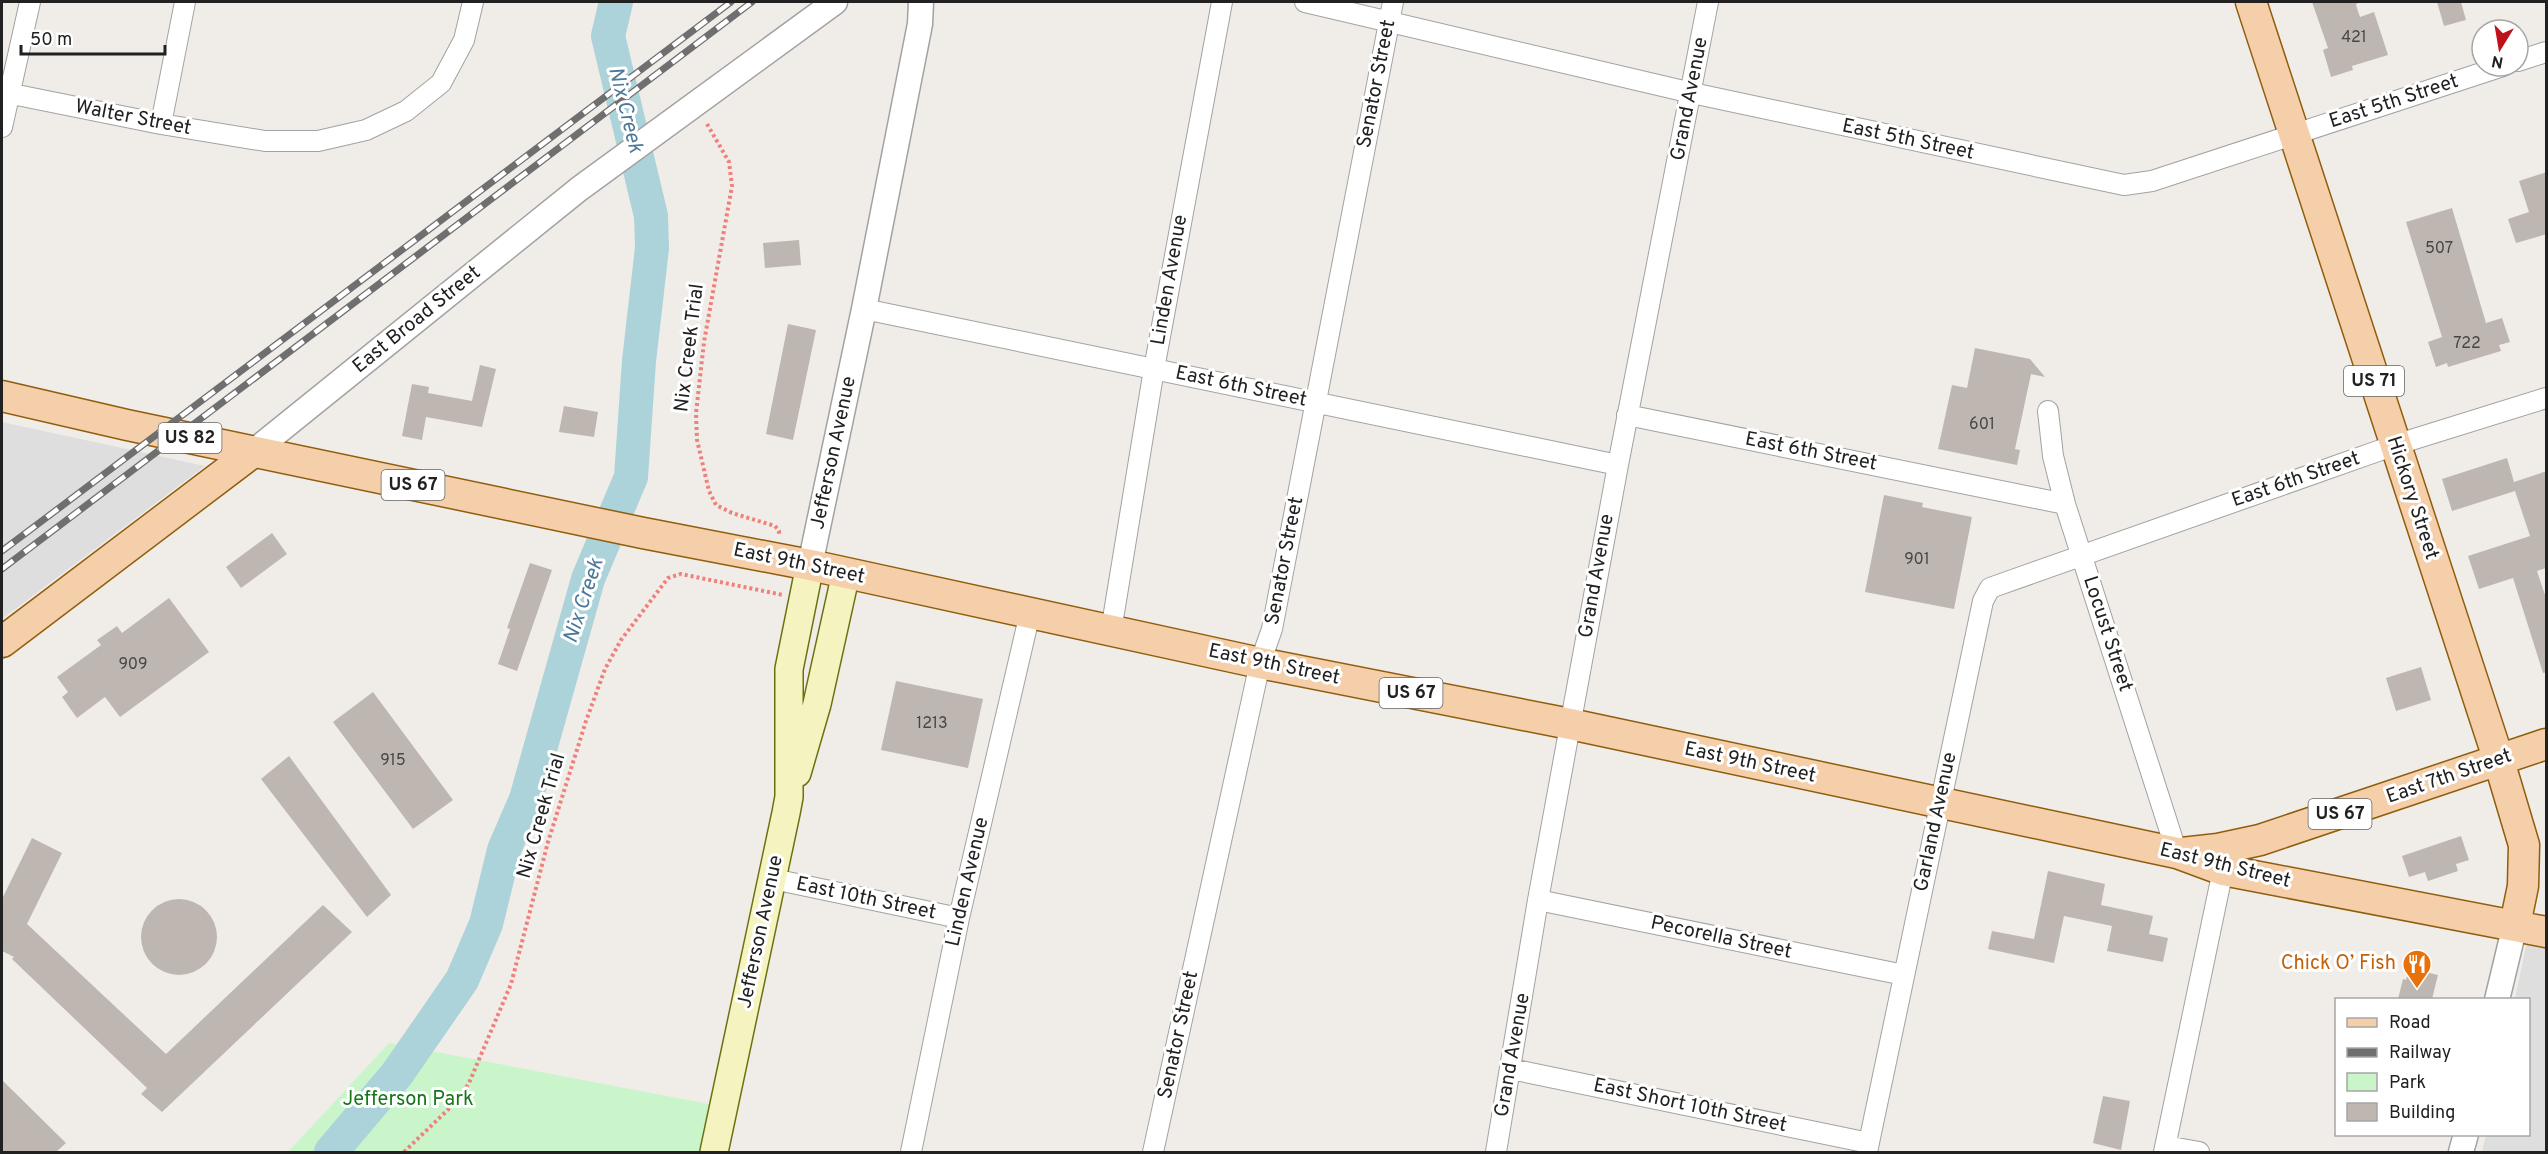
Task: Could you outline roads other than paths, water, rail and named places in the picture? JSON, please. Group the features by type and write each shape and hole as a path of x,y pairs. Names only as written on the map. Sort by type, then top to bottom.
{"main road":[{"name":"Hickory Street","path":"2251,2 2499,760 2524,845 2523,886 2515,925"},
{"name":"East 9th Street","path":"2,396 253,452 846,573 1260,663 1570,724 2177,854 2223,870 2547,932"},
{"name":"East Broad Street","path":"2,642 253,452"},
{"name":"Jefferson Avenue","path":"714,1152 789,797 789,669 810,566"},
{"path":"789,797 811,728 846,573"},
{"name":"East 7th Street","path":"2177,854 2218,849 2260,840 2547,744"}],"street":[{"path":"2,127 5,92 30,2"},
{"path":"161,124 185,2"},
{"name":"Walter Street","path":"5,92 161,124 265,141 318,141 366,130 406,111 441,83 464,40 473,2"},
{"name":"East Broad Street","path":"253,452 579,189 836,2"},
{"name":"Jefferson Avenue","path":"810,566 864,309 920,24 921,2"},
{"name":"Linden Avenue","path":"1111,631 1154,369 1222,2"},
{"name":"East 5th Street","path":"1305,2 1391,11 1692,93 2124,185 2152,181 2470,77"},
{"name":"Grand Avenue","path":"1496,1152 1570,724 1708,2"},
{"name":"Senator Street","path":"1153,1152 1260,663 1272,628 1391,11"},
{"path":"2530,57 2547,52"},
{"name":"East 6th Street","path":"864,309 1618,465"},
{"name":"East 6th Street","path":"2081,555 2395,446 2547,398"},
{"name":"Locust Street","path":"2048,411 2053,456 2064,504 2177,854"},
{"name":"East 6th Street","path":"1628,415 2064,504"},
{"name":"Garland Avenue","path":"1868,1148 1983,600 1990,588 2081,555"},
{"name":"Linden Avenue","path":"911,1152 959,918 1030,614"},
{"path":"2199,1152 2165,1149 2223,870"},
{"name":"East 10th Street","path":"773,879 959,918"},
{"name":"Pecorella Street","path":"1538,900 1904,975"},
{"name":"Hickory Street","path":"2497,998 2515,925"},
{"name":"East Short 10th Street","path":"1511,1069 1868,1148"},
{"path":"2461,1152 2465,1136"}],"waterway":[{"name":"Nix Creek","path":"331,1152 397,1074 462,980 486,924 504,850 526,799 588,579 631,477 639,361 652,248 651,216 608,36 616,2"}],"railway":[{"path":"2,551 731,2"},
{"path":"2,569 752,2"}],"place":[{"name":"Chick O’ Fish","path":"2417,990"}],"park label":[{"name":"Jefferson Park","path":"408,1100"}]}
